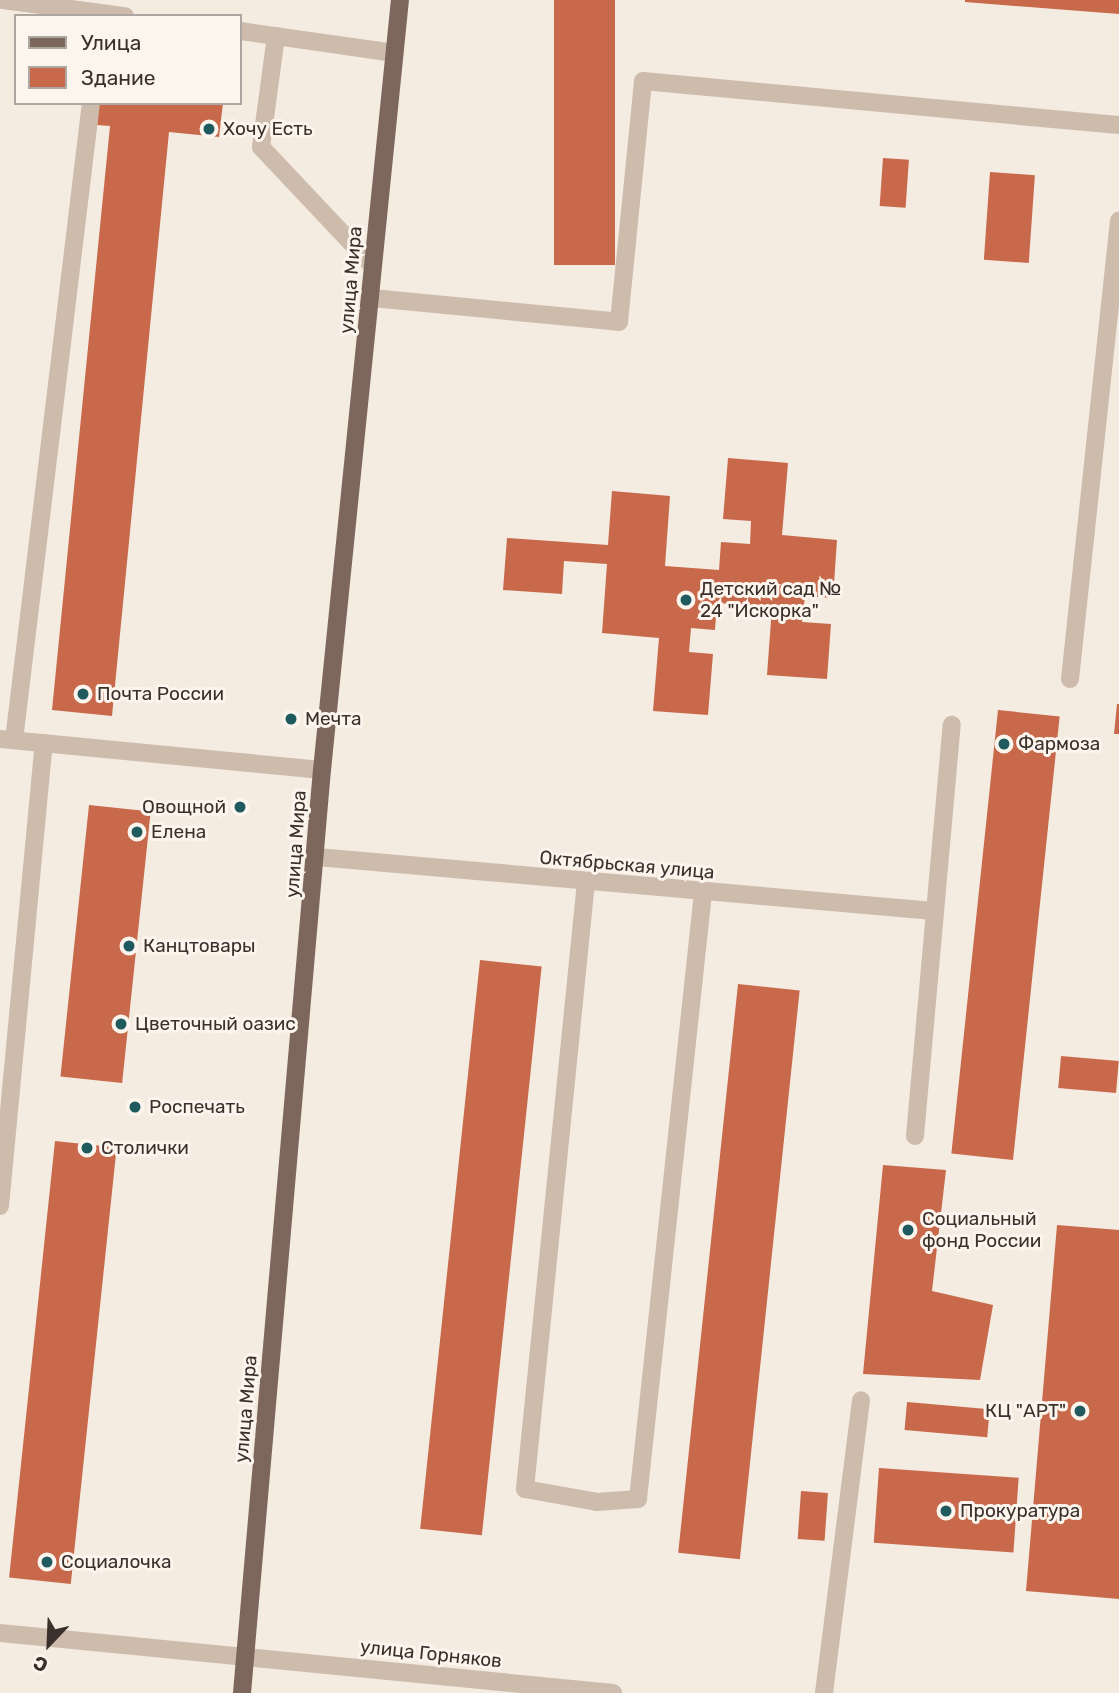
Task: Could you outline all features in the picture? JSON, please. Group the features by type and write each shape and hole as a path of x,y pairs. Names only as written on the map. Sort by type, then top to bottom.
{"main road":[{"name":"улица Мира","path":"243,1693 317,858 322,771 372,298 400,0"}],"street":[{"path":"3,0 102,14"},
{"path":"242,31 394,53"},
{"path":"276,36 261,147 373,265"},
{"path":"372,298 620,322 643,81 1119,125"},
{"path":"91,105 7,740 322,771"},
{"path":"1070,679 1119,221"},
{"path":"915,1136 952,725"},
{"path":"0,1206 44,743"},
{"name":"Октябрьская улица","path":"317,858 934,911"},
{"path":"586,882 525,1489 597,1502 638,1499 703,893"},
{"path":"824,1693 861,1400"},
{"name":"улица Горняков","path":"0,1633 613,1693"}],"building":[{"path":"554,0 615,0 615,265 554,265"},
{"path":"965,0 1119,0 1119,14 965,2"},
{"path":"99,105 223,105 219,137 169,132 112,716 52,710 110,126 97,125"},
{"path":"883,158 909,160 906,208 880,206"},
{"path":"990,172 1035,175 1029,263 984,260"},
{"path":"728,458 788,463 782,535 837,540 833,598 805,596 802,622 831,624 827,679 767,675 772,607 717,603 715,630 691,628 689,652 713,654 708,715 653,711 659,638 602,633 607,564 564,561 562,594 503,590 507,538 608,545 612,491 670,496 665,566 719,570 721,542 750,544 751,521 723,519"},
{"path":"1117,704 1119,734 1114,734"},
{"path":"998,710 1060,716 1013,1160 951,1154"},
{"path":"89,805 151,811 122,1083 60,1077"},
{"path":"480,960 542,966 482,1535 420,1529"},
{"path":"738,984 800,990 740,1559 678,1553"},
{"path":"1061,1056 1119,1061 1116,1093 1058,1088"},
{"path":"55,1141 117,1147 71,1584 9,1578"},
{"name":"Социальный фонд России","path":"883,1165 946,1170 932,1291 993,1305 980,1380 863,1374"},
{"name":"КЦ \"АРТ\"","path":"1057,1225 1119,1230 1119,1599 1026,1591"},
{"path":"907,1402 990,1409 987,1437 905,1430"},
{"name":"Прокуратура","path":"879,1468 1019,1478 1013,1553 874,1543"},
{"path":"801,1491 828,1493 825,1541 798,1539"}],"place":[{"name":"Хочу Есть","path":"209,129"},
{"name":"Детский сад № 24 \"Искорка\"","path":"686,600"},
{"name":"Почта России","path":"83,694"},
{"name":"Мечта","path":"291,719"},
{"name":"Фармоза","path":"1004,744"},
{"name":"Овощной","path":"240,807"},
{"name":"Елена","path":"137,832"},
{"name":"Канцтовары","path":"129,946"},
{"name":"Цветочный оазис","path":"121,1024"},
{"name":"Роспечать","path":"135,1107"},
{"name":"Столички","path":"87,1148"},
{"name":"Социальный фонд России","path":"908,1230"},
{"name":"КЦ \"АРТ\"","path":"1080,1411"},
{"name":"Прокуратура","path":"946,1511"},
{"name":"Социалочка","path":"47,1562"}]}
